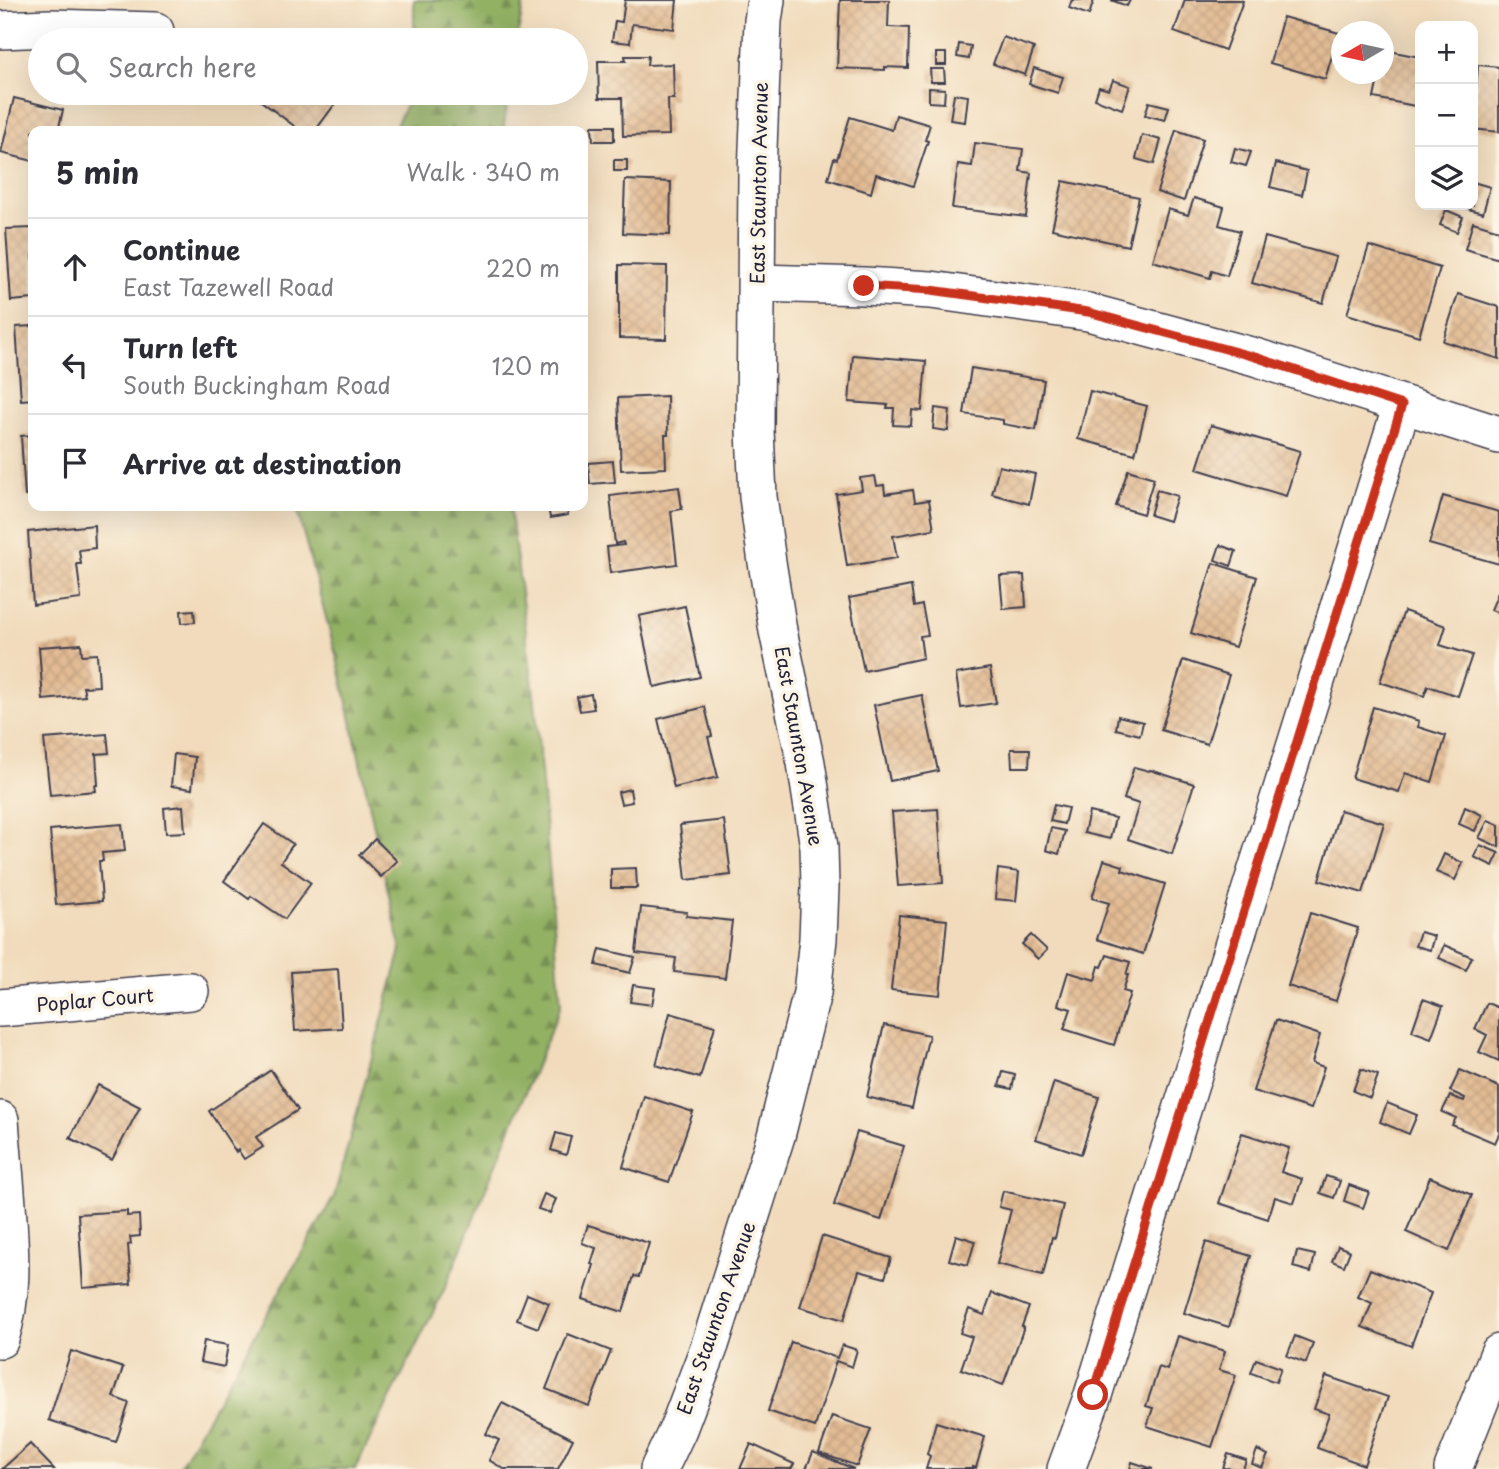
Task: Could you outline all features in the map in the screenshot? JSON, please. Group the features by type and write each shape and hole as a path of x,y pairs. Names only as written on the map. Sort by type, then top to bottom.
{"street":[{"name":"East Staunton Avenue","path":"659,1469 678,1429 710,1345 776,1136 811,993 818,939 819,847 806,763 778,631 758,497 755,429 757,174 766,0"},
{"path":"0,30 28,29"},
{"path":"757,283 931,290 1088,312 1255,357 1499,435"},
{"path":"1066,1469 1097,1382 1402,405"},
{"name":"Poplar Court","path":"0,1008 190,991"},
{"path":"0,1119 11,1280 0,1339"},
{"path":"1453,1469 1499,1353"}],"green space":[{"path":"414,0 524,0 519,28 414,28"},
{"path":"406,105 507,105 504,126 396,126"},
{"path":"297,511 511,511 535,702 561,1005 446,1286 355,1469 178,1469 334,1197 401,950 339,666"}],"building":[{"path":"625,0 677,0 674,29 632,24 630,43 612,41 615,21 622,22"},
{"path":"840,0 889,0 888,27 909,28 908,68 837,68"},
{"path":"1072,0 1094,0 1089,15 1069,8"},
{"path":"1111,0 1130,0 1127,6"},
{"path":"1185,0 1243,1 1225,50 1174,32"},
{"path":"1283,17 1331,31 1331,59 1325,79 1270,63"},
{"path":"1003,37 1034,48 1025,75 993,64"},
{"path":"959,44 971,46 969,59 957,57"},
{"path":"1394,52 1415,56 1415,106 1374,98 1377,84 1394,84"},
{"path":"936,53 946,53 946,65 936,65"},
{"path":"625,56 648,56 647,65 673,64 674,99 668,99 669,135 623,136 622,98 599,98 598,61 626,61"},
{"path":"1478,65 1499,67 1499,132 1478,130"},
{"path":"1034,68 1063,77 1058,93 1029,84"},
{"path":"930,69 944,69 945,82 931,82"},
{"path":"1113,80 1130,86 1122,109 1095,99 1099,87 1109,90"},
{"path":"929,88 945,89 944,103 929,102"},
{"path":"954,94 968,96 965,122 950,120"},
{"path":"14,98 28,101 28,105 63,110 59,126 28,126 28,160 1,153"},
{"path":"1149,102 1169,107 1165,120 1145,115"},
{"path":"266,105 334,105 319,126 294,126"},
{"path":"896,115 930,125 925,140 928,141 913,186 876,174 871,193 828,179 850,117 892,130"},
{"path":"592,126 614,126 614,141 593,141"},
{"path":"1176,130 1203,139 1184,201 1157,192"},
{"path":"1142,135 1161,140 1154,164 1136,159"},
{"path":"975,143 1023,149 1020,171 1031,173 1026,217 952,208 958,164 972,166"},
{"path":"1235,148 1251,152 1246,166 1231,162"},
{"path":"614,160 627,160 627,171 614,171"},
{"path":"1276,163 1307,171 1302,195 1270,187"},
{"path":"625,180 671,182 670,235 623,233"},
{"path":"1063,181 1139,197 1128,246 1052,229"},
{"path":"1478,183 1490,187 1483,213 1472,210 1478,210"},
{"path":"1194,198 1224,207 1219,225 1240,231 1227,276 1212,271 1210,278 1153,261 1168,209 1188,215"},
{"path":"1446,210 1463,217 1457,232 1440,225"},
{"path":"1473,222 1499,230 1499,259 1465,249"},
{"path":"28,228 28,299 11,301 6,229"},
{"path":"1265,237 1336,257 1323,303 1252,283"},
{"path":"1369,246 1440,268 1419,336 1347,314"},
{"path":"619,265 667,266 666,339 619,338"},
{"path":"1458,294 1499,307 1499,359 1443,341"},
{"path":"28,326 28,399 21,400 16,327"},
{"path":"853,355 926,361 922,411 912,410 911,426 893,425 894,408 887,408 888,405 849,402"},
{"path":"971,368 1044,380 1036,430 1003,424 1003,420 964,414"},
{"path":"1090,391 1147,406 1135,454 1078,439"},
{"path":"667,396 666,468 621,470 618,398"},
{"path":"935,408 950,410 948,431 933,429"},
{"path":"1211,425 1300,451 1286,496 1197,469"},
{"path":"28,435 28,496 25,496 21,436"},
{"path":"613,461 615,482 590,484 588,463"},
{"path":"999,466 1035,474 1029,504 992,494"},
{"path":"1128,470 1154,478 1143,514 1116,506"},
{"path":"875,476 877,486 884,485 885,494 913,490 915,502 929,500 934,529 893,536 897,558 847,566 836,494 862,490 860,478"},
{"path":"679,487 682,509 671,511 677,564 610,573 607,547 624,545 623,542 615,544 610,496"},
{"path":"1157,490 1177,496 1169,521 1150,515"},
{"path":"1443,496 1499,512 1499,564 1429,544"},
{"path":"549,511 568,511 568,515 550,518"},
{"path":"94,525 95,548 79,550 81,564 77,564 81,599 33,605 28,532"},
{"path":"1220,545 1236,551 1231,566 1215,560"},
{"path":"1213,563 1257,577 1235,647 1191,633"},
{"path":"1024,575 1026,607 1003,609 1000,576"},
{"path":"911,586 914,607 922,605 928,635 920,636 923,658 864,671 849,598"},
{"path":"1499,590 1499,613 1491,610"},
{"path":"685,606 700,677 654,687 639,616"},
{"path":"194,610 195,622 182,623 181,611"},
{"path":"1404,611 1446,626 1440,645 1472,655 1458,696 1428,686 1424,696 1380,682"},
{"path":"81,644 82,655 97,654 99,686 83,687 85,696 43,700 39,647"},
{"path":"1183,660 1229,675 1207,744 1161,730"},
{"path":"990,668 996,703 961,708 956,674"},
{"path":"591,694 594,709 580,711 577,697"},
{"path":"922,695 938,771 890,781 874,705"},
{"path":"705,707 712,736 708,737 718,777 674,788 658,719"},
{"path":"1373,707 1419,721 1418,727 1446,736 1432,782 1405,773 1399,792 1352,778"},
{"path":"1118,716 1143,722 1140,735 1116,729"},
{"path":"107,734 109,753 96,754 96,791 50,795 44,739"},
{"path":"1011,749 1030,749 1029,767 1012,767"},
{"path":"174,754 195,757 192,789 171,786"},
{"path":"1134,767 1194,784 1172,854 1128,839 1139,804 1124,799"},
{"path":"630,789 632,802 621,804 618,792"},
{"path":"1054,805 1068,808 1064,824 1050,821"},
{"path":"183,806 185,832 166,833 164,808"},
{"path":"1465,807 1482,815 1475,831 1459,824"},
{"path":"938,809 943,883 898,886 892,812"},
{"path":"1340,810 1384,823 1363,893 1319,880"},
{"path":"1089,812 1115,818 1110,839 1084,833"},
{"path":"724,820 731,875 686,880 680,825"},
{"path":"1488,820 1499,825 1499,847 1479,838"},
{"path":"122,824 125,851 102,853 103,861 99,861 102,901 56,905 50,830"},
{"path":"264,824 293,844 281,862 311,883 285,919 224,881"},
{"path":"1051,828 1065,831 1059,854 1046,850"},
{"path":"375,839 397,861 381,877 359,855"},
{"path":"1480,845 1499,853 1493,866 1474,857"},
{"path":"1444,854 1463,863 1455,880 1436,872"},
{"path":"1104,860 1123,866 1122,870 1165,884 1143,954 1097,939 1109,903 1092,898"},
{"path":"636,868 637,888 611,888 611,869"},
{"path":"998,869 1019,872 1016,901 995,899"},
{"path":"641,907 732,921 725,978 674,972 676,958 636,953"},
{"path":"1310,913 1358,928 1336,1001 1288,986"},
{"path":"899,915 947,920 940,995 891,990"},
{"path":"1420,932 1434,936 1430,950 1415,946"},
{"path":"1031,935 1047,950 1038,959 1022,944"},
{"path":"1444,945 1472,957 1466,970 1439,958"},
{"path":"600,949 635,957 630,973 596,965"},
{"path":"1107,955 1130,962 1123,991 1130,993 1114,1045 1064,1029 1071,1009 1058,1005 1068,972 1095,980 1099,966 1102,967"},
{"path":"338,969 342,1028 295,1031 291,972"},
{"path":"633,985 655,988 652,1005 630,1002"},
{"path":"1423,999 1443,1006 1431,1038 1412,1031"},
{"path":"1487,1003 1499,1008 1499,1061 1479,1052 1487,1035 1475,1029"},
{"path":"670,1013 715,1026 700,1078 656,1065"},
{"path":"1276,1020 1320,1035 1312,1063 1324,1067 1311,1109 1253,1091"},
{"path":"884,1025 929,1035 912,1108 867,1097"},
{"path":"1361,1069 1378,1075 1370,1098 1353,1091"},
{"path":"271,1070 298,1110 256,1137 263,1147 244,1159 238,1150 236,1152 209,1111"},
{"path":"1460,1070 1499,1087 1499,1134 1495,1143 1452,1125 1456,1118 1442,1112 1450,1096 1464,1101 1465,1098 1450,1091"},
{"path":"1003,1072 1015,1075 1012,1089 999,1086"},
{"path":"1054,1082 1099,1097 1081,1154 1036,1139"},
{"path":"98,1085 140,1107 112,1160 70,1138"},
{"path":"644,1096 693,1112 669,1182 623,1167"},
{"path":"1387,1103 1417,1115 1409,1134 1380,1122"},
{"path":"857,1132 904,1146 881,1220 834,1205"},
{"path":"556,1133 571,1137 566,1155 551,1150"},
{"path":"1242,1133 1289,1148 1281,1172 1302,1179 1294,1203 1275,1197 1268,1219 1219,1203"},
{"path":"1326,1176 1340,1181 1334,1198 1320,1193"},
{"path":"1430,1177 1472,1195 1449,1251 1406,1232"},
{"path":"1349,1185 1369,1192 1363,1208 1344,1201"},
{"path":"1003,1191 1063,1205 1043,1275 997,1264 1011,1210 999,1207"},
{"path":"544,1194 556,1199 550,1213 538,1209"},
{"path":"127,1211 127,1216 139,1215 140,1236 130,1237 131,1244 128,1245 131,1284 83,1288 78,1214"},
{"path":"588,1225 649,1243 639,1277 634,1276 623,1312 583,1299 594,1265 591,1264 596,1248 582,1243"},
{"path":"956,1235 975,1241 968,1265 949,1260"},
{"path":"822,1236 891,1258 885,1278 859,1271 844,1320 800,1307"},
{"path":"1206,1242 1251,1256 1229,1327 1184,1313"},
{"path":"1338,1246 1350,1251 1344,1266 1332,1261"},
{"path":"1297,1251 1315,1255 1311,1272 1293,1267"},
{"path":"1370,1269 1431,1293 1411,1346 1362,1327 1372,1303 1358,1297"},
{"path":"992,1293 1029,1307 1003,1385 961,1369 972,1337 960,1333 969,1309 984,1315"},
{"path":"527,1294 549,1303 538,1328 517,1320"},
{"path":"568,1334 611,1351 589,1406 546,1389"},
{"path":"1178,1336 1225,1351 1219,1370 1236,1375 1212,1447 1147,1426 1153,1408 1146,1406 1159,1367 1167,1370"},
{"path":"1295,1336 1313,1343 1306,1363 1287,1356"},
{"path":"204,1341 228,1345 224,1367 200,1362"},
{"path":"791,1342 837,1358 842,1345 857,1350 852,1367 836,1361 815,1427 768,1411"},
{"path":"71,1351 123,1368 113,1397 129,1403 116,1442 49,1420"},
{"path":"1256,1359 1281,1368 1276,1382 1251,1373"},
{"path":"1326,1376 1388,1397 1364,1465 1317,1448 1329,1414 1314,1409"},
{"path":"502,1403 573,1439 558,1469 504,1469 489,1460 499,1440 486,1434"},
{"path":"832,1416 871,1429 857,1466 819,1453"},
{"path":"936,1422 985,1437 976,1468 926,1469 930,1456 927,1454"},
{"path":"30,1444 54,1469 2,1469"},
{"path":"751,1444 794,1464 791,1469 740,1469"},
{"path":"1257,1450 1268,1455 1262,1468 1252,1464"},
{"path":"813,1452 854,1469 806,1469"},
{"path":"1228,1454 1246,1460 1243,1469 1223,1468"},
{"path":"1132,1462 1153,1469 1130,1469"}],"route":[{"path":"864,286 931,290 1088,312 1255,357 1402,405 1093,1395"}]}
